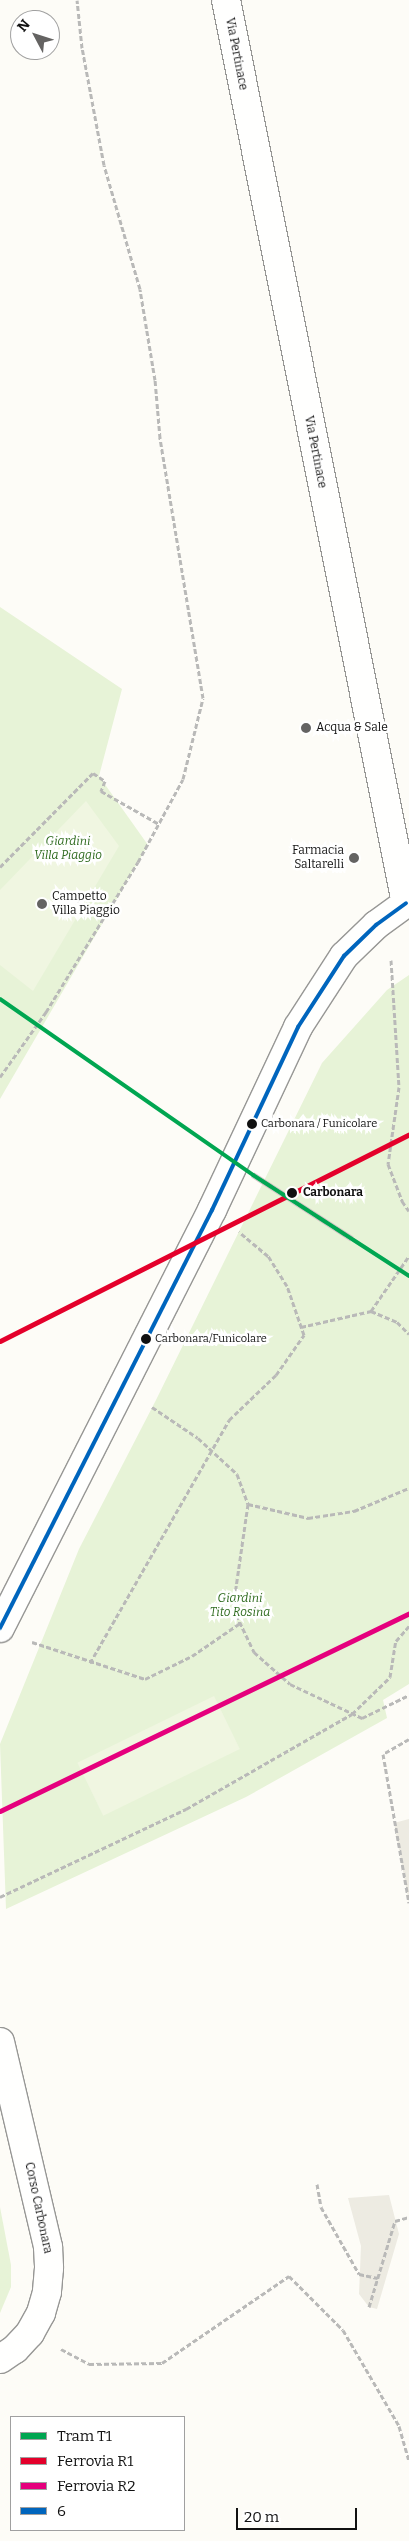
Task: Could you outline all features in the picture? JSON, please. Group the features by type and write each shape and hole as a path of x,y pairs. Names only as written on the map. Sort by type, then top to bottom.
{"street":[{"name":"Via Pertinace","path":"226,0 401,908"},
{"path":"0,1628 120,1385 212,1210 298,1027 344,956 401,908"},
{"name":"Corso Carbonara","path":"0,2042 48,2247 48,2292 41,2313 30,2333 15,2349 0,2359"}],"path":[{"path":"0,1077 46,1012 183,779 203,698 160,438 154,380 140,289 104,165 82,48 76,0"},
{"path":"0,867 93,773 106,781 101,791 158,824"},
{"path":"401,908 399,1088 388,1164 402,1201 409,1211"},
{"path":"90,1663 228,1420 276,1375 304,1335 287,1286 268,1256 212,1210"},
{"path":"371,1311 409,1256"},
{"path":"301,1327 371,1311 397,1322 409,1334"},
{"path":"120,1385 212,1451 237,1474 248,1504 233,1608 254,1652 290,1684 362,1718 409,1694"},
{"path":"248,1504 308,1518 354,1512 409,1488"},
{"path":"30,1642 90,1663 145,1679 192,1656 240,1623"},
{"path":"0,1897 186,1809 352,1714 390,1677 396,1641 409,1626"},
{"path":"409,1739 383,1754 409,1903"},
{"path":"317,2184 321,2207 359,2274 378,2278"},
{"path":"369,2307 395,2221 409,2217"},
{"path":"30,2333 89,2364 162,2363 289,2276 343,2330 399,2426 409,2462"}],"green space":[{"name":"Giardini Villa Piaggio","path":"0,607 122,689 99,776 148,845 0,1099"},
{"name":"Campetto Villa Piaggio","path":"86,801 119,846 33,991 0,965 0,890"},
{"name":"Giardini Tito Rosina","path":"409,975 409,1684 383,1700 387,1718 246,1797 6,1909 0,1744 79,1549 156,1400 322,1063 387,990"},
{"path":"214,1696 240,1749 103,1816 77,1763"},
{"path":"0,2207 11,2265 11,2287 0,2313"}],"shaded area":[{"path":"409,1819 409,1903 394,1823"},
{"path":"389,2195 399,2234 377,2309 369,2307 359,2294 361,2246 348,2198"}],"railway":[{"path":"253,1175 352,1239"}],"tram line":[{"name":"T1","path":"0,999 253,1175 409,1276"}],"rail line":[{"name":"R1","path":"0,1341 409,1134"},
{"name":"R2","path":"0,1811 409,1613"}],"transit line":[{"name":"6","path":"0,1628 212,1210 298,1027 344,956 376,925 406,903"}],"place":[{"name":"Acqua & Sale","path":"306,728"},
{"name":"Farmacia Saltarelli","path":"354,858"},
{"name":"Campetto Villa Piaggio","path":"42,904"},
{"name":"Carbonara / Funicolare","path":"252,1124"},
{"name":"Carbonara","path":"292,1193"},
{"name":"Carbonara/Funicolare","path":"146,1339"}]}
